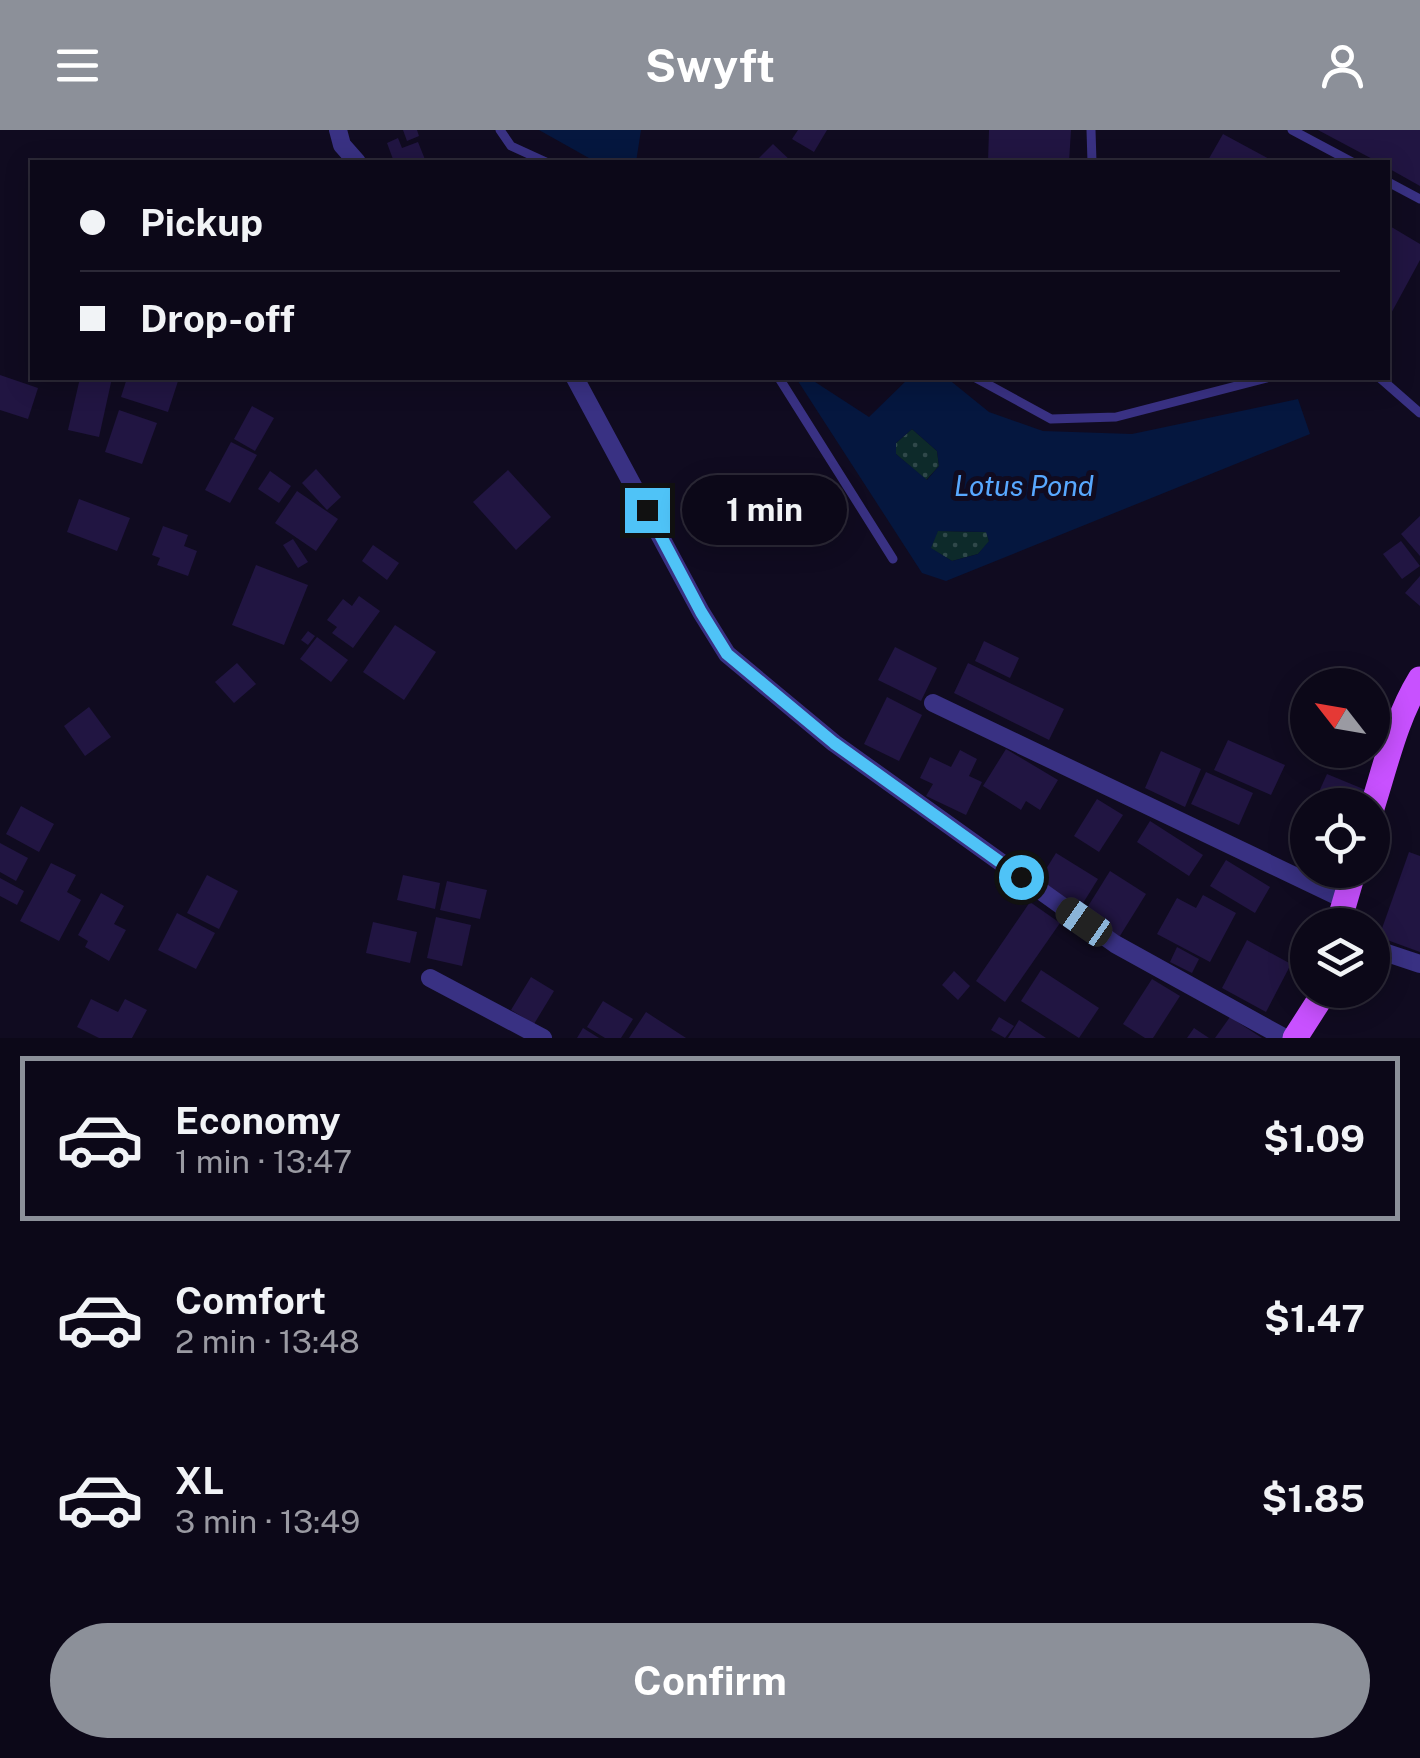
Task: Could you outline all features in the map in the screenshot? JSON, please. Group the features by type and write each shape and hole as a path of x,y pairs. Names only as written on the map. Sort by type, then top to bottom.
{"main road":[{"path":"1378,788 1408,698 1420,679"},
{"path":"1295,1038 1314,1008"}],"street":[{"path":"338,130 342,145 356,160"},
{"path":"576,380 727,654 834,743 1115,944 1284,1038"},
{"path":"933,703 1331,908"},
{"path":"1390,954 1420,964"},
{"path":"430,978 543,1038"}],"lane":[{"path":"500,130 512,146 542,160"},
{"path":"1091,130 1092,160"},
{"path":"1292,130 1348,160"},
{"path":"1390,183 1420,199"},
{"path":"780,380 893,559"},
{"path":"980,380 1052,419 1116,416 1259,380"},
{"path":"1382,380 1420,413"}],"green space":[{"path":"912,429 937,451 939,466 926,480 896,454 896,443"},
{"path":"937,531 987,532 989,542 978,554 952,561 930,548"}],"water":[{"path":"539,130 641,130 636,160 592,160"},
{"name":"Lotus Pond","path":"797,380 812,380 869,417 907,380 949,380 989,412 1043,431 1132,434 1298,399 1310,434 946,581 922,573","holes":["912,429 937,451 939,466 927,480 896,454 896,443","938,531 986,532 989,541 978,554 952,561 931,548"]}],"building":[{"path":"403,130 417,130 419,136 407,141"},
{"path":"798,130 827,130 814,152 792,139"},
{"path":"989,130 1071,130 1069,160 988,160"},
{"path":"1318,130 1420,130 1420,186 1390,169 1390,160 1374,160"},
{"path":"1223,134 1271,160 1208,160"},
{"path":"398,138 402,148 418,142 425,160 393,160 387,143"},
{"path":"773,144 790,160 757,160"},
{"path":"1390,226 1420,244 1420,260 1390,315"},
{"path":"0,375 38,388 28,419 0,410"},
{"path":"80,380 112,380 99,437 68,430"},
{"path":"126,380 178,380 168,412 121,397"},
{"path":"252,406 274,418 255,451 234,439"},
{"path":"119,410 157,423 142,464 105,452"},
{"path":"231,442 257,455 230,503 205,490"},
{"path":"316,469 341,497 327,510 302,483"},
{"path":"508,470 551,517 516,550 473,502"},
{"path":"270,471 291,486 279,503 258,489"},
{"path":"297,491 338,519 316,551 275,523"},
{"path":"79,499 130,518 117,551 67,532"},
{"path":"1420,516 1420,556 1401,534"},
{"path":"163,526 188,535 184,546 197,551 188,576 157,565 160,558 152,555"},
{"path":"293,539 308,562 298,568 283,545"},
{"path":"1401,541 1420,566 1402,579 1383,554"},
{"path":"373,545 399,563 387,580 362,561"},
{"path":"256,565 308,585 284,645 232,625"},
{"path":"1420,576 1420,606 1405,593"},
{"path":"359,596 380,611 353,648 332,633 337,627 327,620 343,599 352,606"},
{"path":"395,625 436,652 404,700 363,672"},
{"path":"308,631 315,636 308,645 301,640"},
{"path":"317,637 348,660 331,682 300,659"},
{"path":"984,641 1019,658 1010,678 975,661"},
{"path":"895,647 937,668 921,701 878,680"},
{"path":"237,663 256,684 234,703 215,682"},
{"path":"968,663 1064,709 1049,740 954,693"},
{"path":"887,697 922,715 899,761 864,744"},
{"path":"89,707 111,737 85,756 64,726"},
{"path":"1228,740 1285,765 1271,795 1214,770"},
{"path":"1006,749 1058,780 1040,810 1026,801 1021,810 983,786"},
{"path":"960,750 977,759 969,776 982,782 966,815 926,796 933,784 920,778 930,757 951,767"},
{"path":"1161,751 1201,769 1185,807 1145,788"},
{"path":"1206,772 1253,793 1239,825 1191,804"},
{"path":"1327,774 1361,788 1321,788"},
{"path":"1097,799 1123,815 1099,852 1074,836"},
{"path":"21,806 54,824 39,852 6,834"},
{"path":"1150,821 1203,855 1189,876 1137,842"},
{"path":"0,843 28,858 16,881 0,872"},
{"path":"1409,852 1420,856 1420,952 1390,941 1389,908"},
{"path":"1056,853 1098,879 1080,908 1038,882"},
{"path":"1226,860 1270,887 1255,913 1210,886"},
{"path":"51,863 76,875 67,892 81,900 59,941 20,921"},
{"path":"1110,871 1146,894 1118,939 1082,916"},
{"path":"207,875 238,891 219,929 187,913"},
{"path":"403,875 440,883 435,909 397,900"},
{"path":"0,878 24,891 17,905 0,896"},
{"path":"447,881 487,890 480,919 440,910"},
{"path":"101,893 124,906 114,924 126,930 109,961 85,947 88,941 78,935"},
{"path":"1203,895 1236,913 1210,962 1157,934 1177,898 1196,908"},
{"path":"1030,902 1060,923 1005,1002 976,981"},
{"path":"177,913 215,933 196,969 158,950"},
{"path":"436,917 471,925 462,966 427,958"},
{"path":"373,922 417,932 410,963 366,953"},
{"path":"1247,940 1290,963 1266,1012 1222,988"},
{"path":"1177,947 1199,959 1192,973 1170,962"},
{"path":"1041,970 1099,1008 1079,1038 1021,1001"},
{"path":"954,971 970,986 958,1000 942,985"},
{"path":"531,977 554,991 534,1024 511,1010"},
{"path":"1152,979 1180,996 1153,1038 1145,1038 1123,1024"},
{"path":"91,999 118,1012 125,999 147,1010 132,1038 99,1038 77,1027"},
{"path":"603,1001 633,1019 621,1038 605,1038 587,1027"},
{"path":"646,1012 686,1038 629,1038"},
{"path":"999,1017 1014,1026 1005,1038 991,1030"},
{"path":"1230,1017 1262,1038 1215,1038"},
{"path":"1019,1020 1046,1038 1008,1038"},
{"path":"583,1028 599,1038 577,1038"},
{"path":"1194,1028 1209,1038 1187,1038"}],"route":[{"path":"647,510 727,654 834,743 1021,877"}]}
